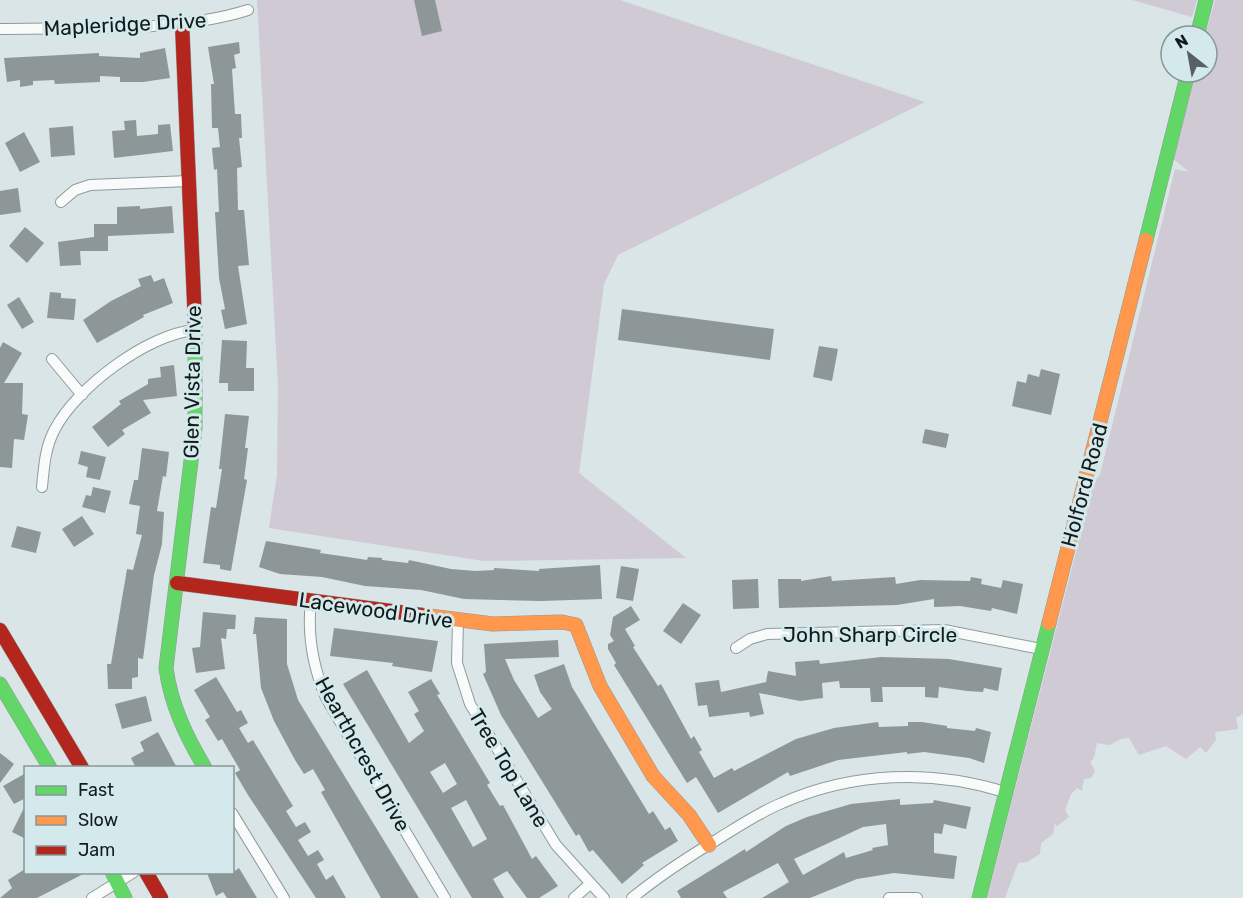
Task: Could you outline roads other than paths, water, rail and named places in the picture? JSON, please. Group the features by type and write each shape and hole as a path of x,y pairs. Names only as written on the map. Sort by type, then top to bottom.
{"street":[{"path":"1200,24 1206,0"},
{"name":"Mapleridge Drive","path":"0,29 182,23 217,20 248,10"},
{"name":"Glen Vista Drive","path":"182,23 195,330 195,428 166,668 167,685 177,720 204,766"},
{"name":"Holford Road","path":"979,898 1185,84"},
{"path":"61,202 75,190 90,185 189,181"},
{"path":"42,487 45,456 54,429 82,395 141,348 178,332 195,330"},
{"path":"52,359 82,395"},
{"name":"Lacewood Drive","path":"177,583 458,621 493,624 562,622 576,625 600,686 653,776 689,815 709,844"},
{"name":"Hearthcrest Drive","path":"311,601 310,629 313,662 326,698 445,898"},
{"name":"Tree Top Lane","path":"458,621 457,663 470,704 556,844 604,898"},
{"path":"0,630 81,766"},
{"name":"John Sharp Circle","path":"736,648 750,639 767,634 944,630 1041,650"},
{"path":"0,684 49,766"},
{"path":"632,898 655,879 709,844 780,804 825,787 856,781 923,776 960,780 1005,792"},
{"path":"234,816 284,898"},
{"path":"147,874 161,898"},
{"path":"92,898 115,877 125,898"},
{"path":"574,898 590,884"},
{"path":"889,898 917,898"}]}
